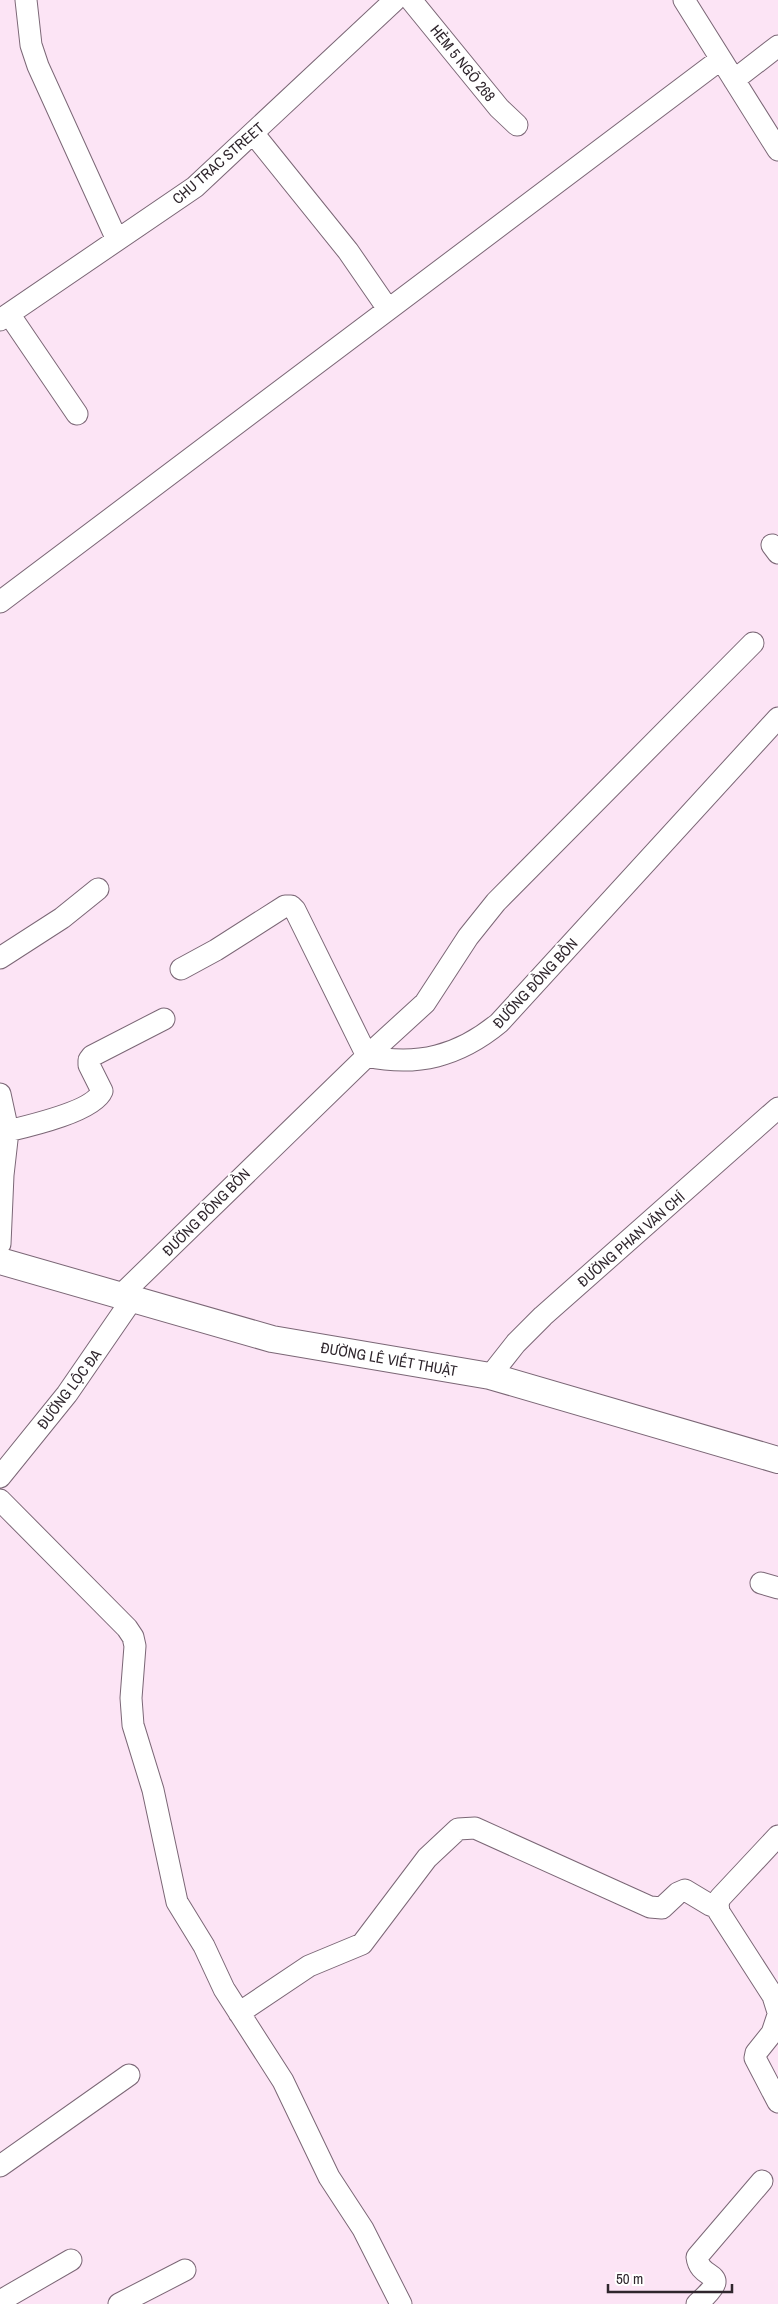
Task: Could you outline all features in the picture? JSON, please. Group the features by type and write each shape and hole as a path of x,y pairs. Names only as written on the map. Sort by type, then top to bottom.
{"main road":[{"name":"ĐƯỜNG LÊ VIẾT THUẬT","path":"0,1261 272,1339 490,1376 778,1460"}],"street":[{"path":"26,0 31,45 38,66 117,240"},
{"name":"CHU TRAC STREET","path":"5,317 195,187 394,0"},
{"name":"HẺM 5 NGÕ 268","path":"411,0 499,108 517,124"},
{"path":"684,0 778,150"},
{"path":"734,80 778,46"},
{"path":"0,602 721,59"},
{"path":"253,133 348,251 388,308"},
{"path":"5,317 77,414"},
{"path":"181,969 216,950 285,906 291,906 295,910 367,1056 425,1003 468,937 496,902 753,643"},
{"name":"ĐƯỜNG ĐỒNG BỒN","path":"127,1297 367,1056 391,1061 428,1058 463,1047 493,1028 778,718"},
{"path":"0,958 55,923 98,889"},
{"path":"8,1131 63,1116 95,1100 102,1091 89,1065 89,1060 92,1056 164,1019"},
{"path":"0,1094 8,1131 3,1175 0,1244"},
{"name":"ĐƯỜNG PHAN VĂN CHÍ","path":"490,1376 542,1316 778,1108"},
{"name":"ĐƯỜNG LỘC ĐA","path":"0,1477 67,1394 127,1297"},
{"path":"0,1500 127,1628 133,1637 135,1646 131,1713 153,1790 173,1892 182,1913 204,1946 239,2013 283,2081 329,2177 363,2229 400,2304"},
{"path":"239,2013 309,1966 362,1944 417,1870 458,1829 475,1828 650,1908 662,1908 678,1893 685,1890 718,1908 773,1996 778,2014 776,2026 756,2053 755,2058 778,2102"},
{"path":"718,1908 720,1898 778,1836"},
{"path":"0,2166 129,2075"},
{"path":"697,2304 714,2288 715,2284 714,2280 698,2263 697,2257 762,2181"},
{"path":"0,2301 72,2260"},
{"path":"119,2304 185,2270"}]}
